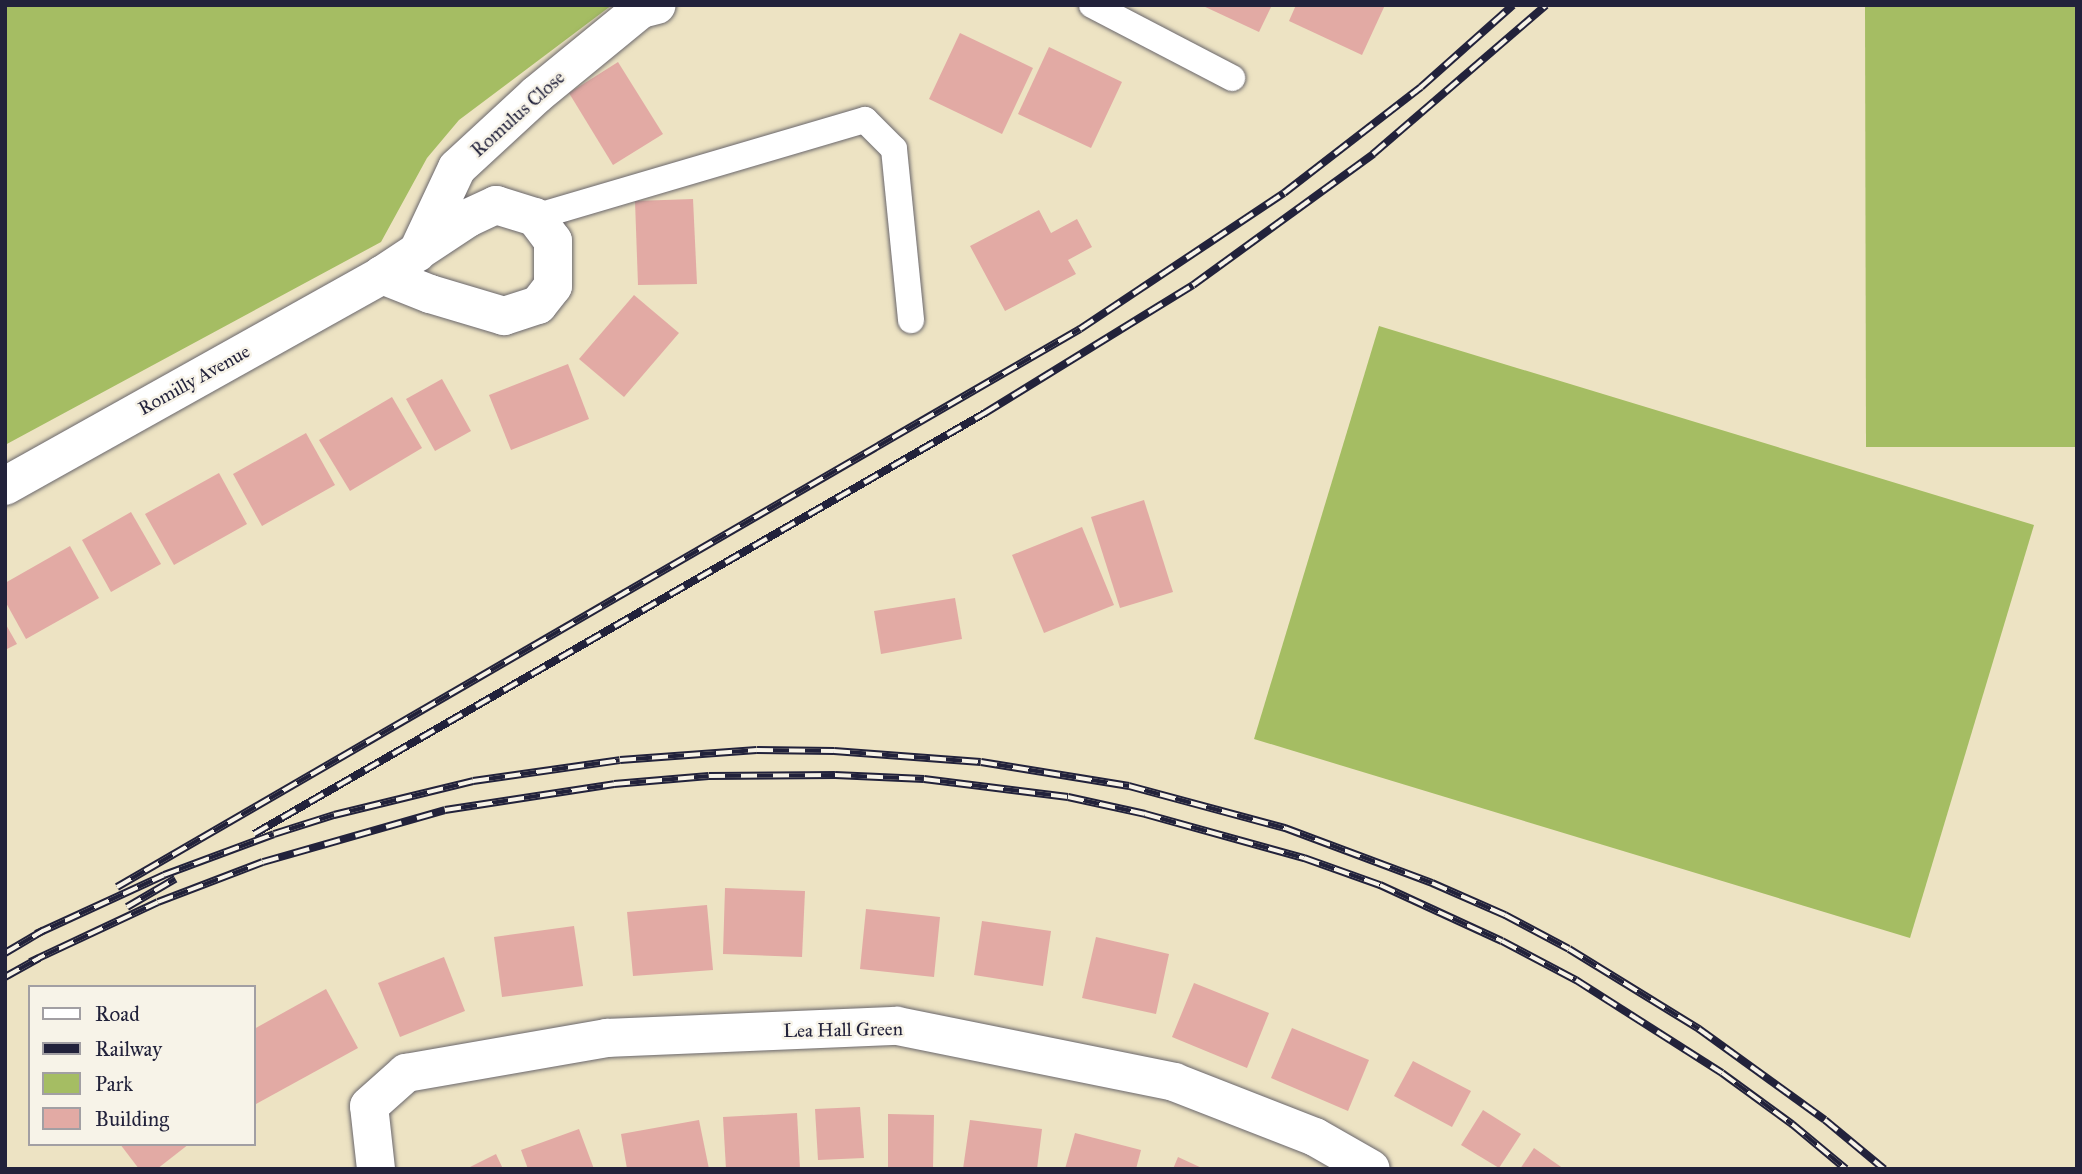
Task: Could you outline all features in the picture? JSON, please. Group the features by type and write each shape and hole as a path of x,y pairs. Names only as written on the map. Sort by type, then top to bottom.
{"street":[{"name":"Romulus Close","path":"416,255 457,168 536,95 647,7"},
{"name":"Romilly Avenue","path":"5,486 382,275 416,255 468,218 496,205 535,217"},
{"path":"382,275 504,316 538,306 554,286 553,241 535,217"},
{"name":"Lea Hall Green","path":"376,1169 369,1106 406,1073 607,1038 897,1026 1174,1082 1315,1137 1371,1169"}],"lane":[{"path":"1091,5 1232,78"},
{"path":"535,217 865,120 894,149 911,320"}],"green space":[{"path":"5,5 612,5 459,120 427,158 381,242 5,445"},
{"path":"1865,5 2077,5 2077,447 1866,447"},
{"path":"1379,326 2034,525 1910,938 1254,739"}],"building":[{"path":"1201,5 1272,5 1259,32"},
{"path":"1296,5 1385,5 1362,55 1289,21"},
{"path":"960,33 1033,68 1002,134 929,99"},
{"path":"1049,47 1122,82 1091,148 1018,114"},
{"path":"618,62 663,134 613,165 569,93"},
{"path":"693,199 697,284 638,285 635,201"},
{"path":"1039,210 1051,233 1077,219 1092,247 1068,260 1076,274 1005,311 970,246"},
{"path":"634,295 679,333 624,397 579,359"},
{"path":"568,364 589,419 511,450 489,395"},
{"path":"442,379 471,431 435,451 406,399"},
{"path":"392,397 422,448 350,491 319,440"},
{"path":"306,433 335,485 262,526 233,474"},
{"path":"219,473 247,524 174,565 145,514"},
{"path":"1144,500 1173,592 1120,608 1091,517"},
{"path":"131,512 161,564 111,592 82,540"},
{"path":"1082,527 1114,605 1044,633 1012,555"},
{"path":"70,546 99,598 26,639 5,601 5,583"},
{"path":"955,598 962,639 881,654 874,611"},
{"path":"5,623 17,644 5,650"},
{"path":"725,888 805,891 802,957 723,954"},
{"path":"707,905 713,970 633,976 627,912"},
{"path":"866,909 940,917 934,977 860,969"},
{"path":"982,921 1051,931 1043,986 974,975"},
{"path":"574,926 583,986 502,997 494,937"},
{"path":"1096,937 1169,954 1156,1014 1082,998"},
{"path":"444,957 465,1011 400,1037 378,983"},
{"path":"1194,983 1269,1013 1247,1068 1172,1037"},
{"path":"326,989 358,1048 256,1104 256,1028"},
{"path":"1292,1028 1369,1060 1348,1111 1271,1078"},
{"path":"1413,1061 1471,1091 1452,1127 1394,1096"},
{"path":"860,1107 864,1158 818,1160 815,1109"},
{"path":"1483,1110 1521,1134 1499,1168 1461,1145"},
{"path":"797,1113 800,1169 726,1169 723,1117"},
{"path":"888,1114 934,1115 933,1168 888,1167"},
{"path":"699,1120 709,1169 627,1169 621,1134"},
{"path":"970,1120 1042,1129 1037,1169 963,1169"},
{"path":"579,1129 594,1169 528,1169 521,1150"},
{"path":"1075,1133 1141,1150 1136,1169 1065,1169"},
{"path":"122,1146 186,1146 157,1169 139,1169"},
{"path":"1534,1148 1564,1169 1520,1169"},
{"path":"496,1154 503,1169 466,1169"},
{"path":"1178,1157 1204,1169 1173,1169"}],"railway":[{"path":"117,887 1080,329 1284,193 1421,87 1513,5"},
{"path":"254,834 985,413 1193,285 1373,154 1546,5"},
{"path":"36,934 164,875 274,834 334,815 473,781 620,760 757,750 834,751 981,762 1129,786 1285,828 1432,883 1505,915 1569,949 1699,1029 1825,1120 1884,1169"},
{"path":"30,962 158,902 263,862 445,810 614,784 709,776 835,775 924,779 1068,797 1145,814 1304,858 1380,885 1502,941 1576,980 1722,1073 1792,1124 1846,1169"},
{"path":"127,907 175,879"},
{"path":"5,953 44,930"},
{"path":"5,977 39,958"}]}
